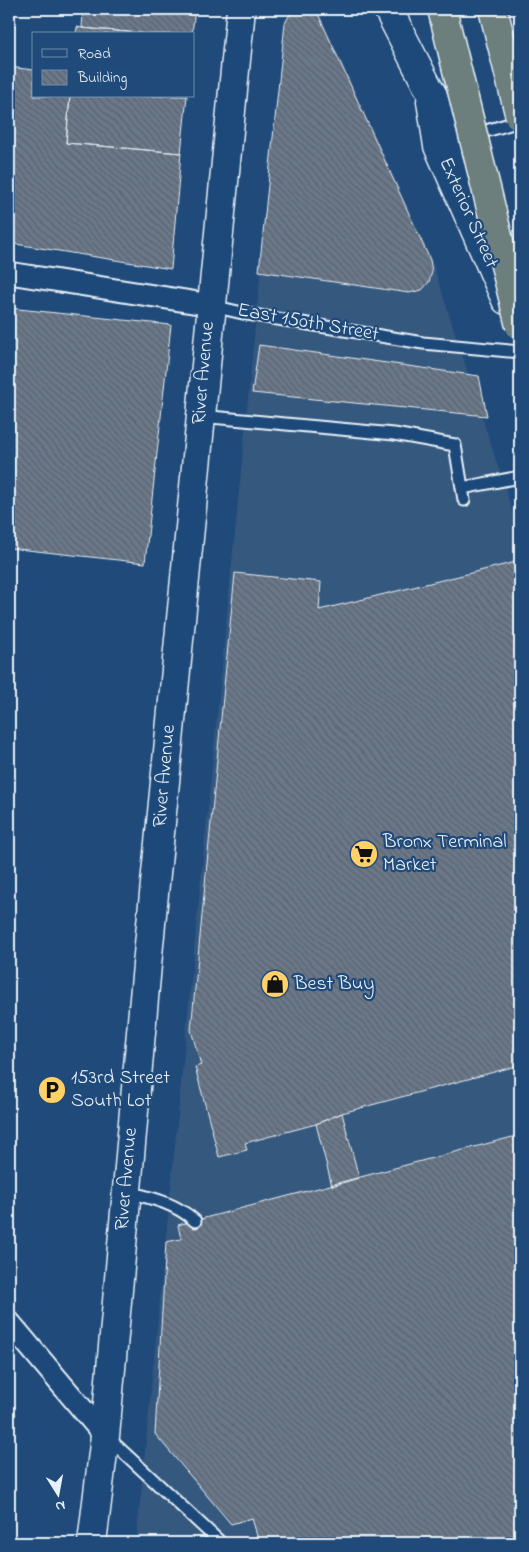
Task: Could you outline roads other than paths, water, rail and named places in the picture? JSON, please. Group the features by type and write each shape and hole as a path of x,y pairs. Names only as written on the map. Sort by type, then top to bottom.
{"highway":[{"path":"442,9 520,326"},
{"path":"493,9 520,117"}],"main road":[{"name":"River Avenue","path":"92,1543 105,1436 126,1192 240,9"},
{"name":"Exterior Street","path":"388,9 429,89 460,139 520,280"},
{"name":"Exterior Street","path":"429,89 438,146 520,333"}],"street":[{"name":"East 150th Street","path":"9,273 210,305"},
{"path":"9,1322 105,1436"}],"lane":[{"path":"460,139 520,121"},
{"name":"East 150th Street","path":"210,305 247,314 433,344 520,352"},
{"path":"200,416 394,434 455,445 464,500"},
{"path":"462,488 520,477"},
{"path":"126,1192 168,1203 184,1211 195,1221"},
{"path":"105,1436 221,1543"}],"place":[{"name":"Bronx Terminal Market","path":"364,854"},
{"name":"Best Buy","path":"275,984"},
{"name":"153rd Street South Lot","path":"52,1090"}]}
